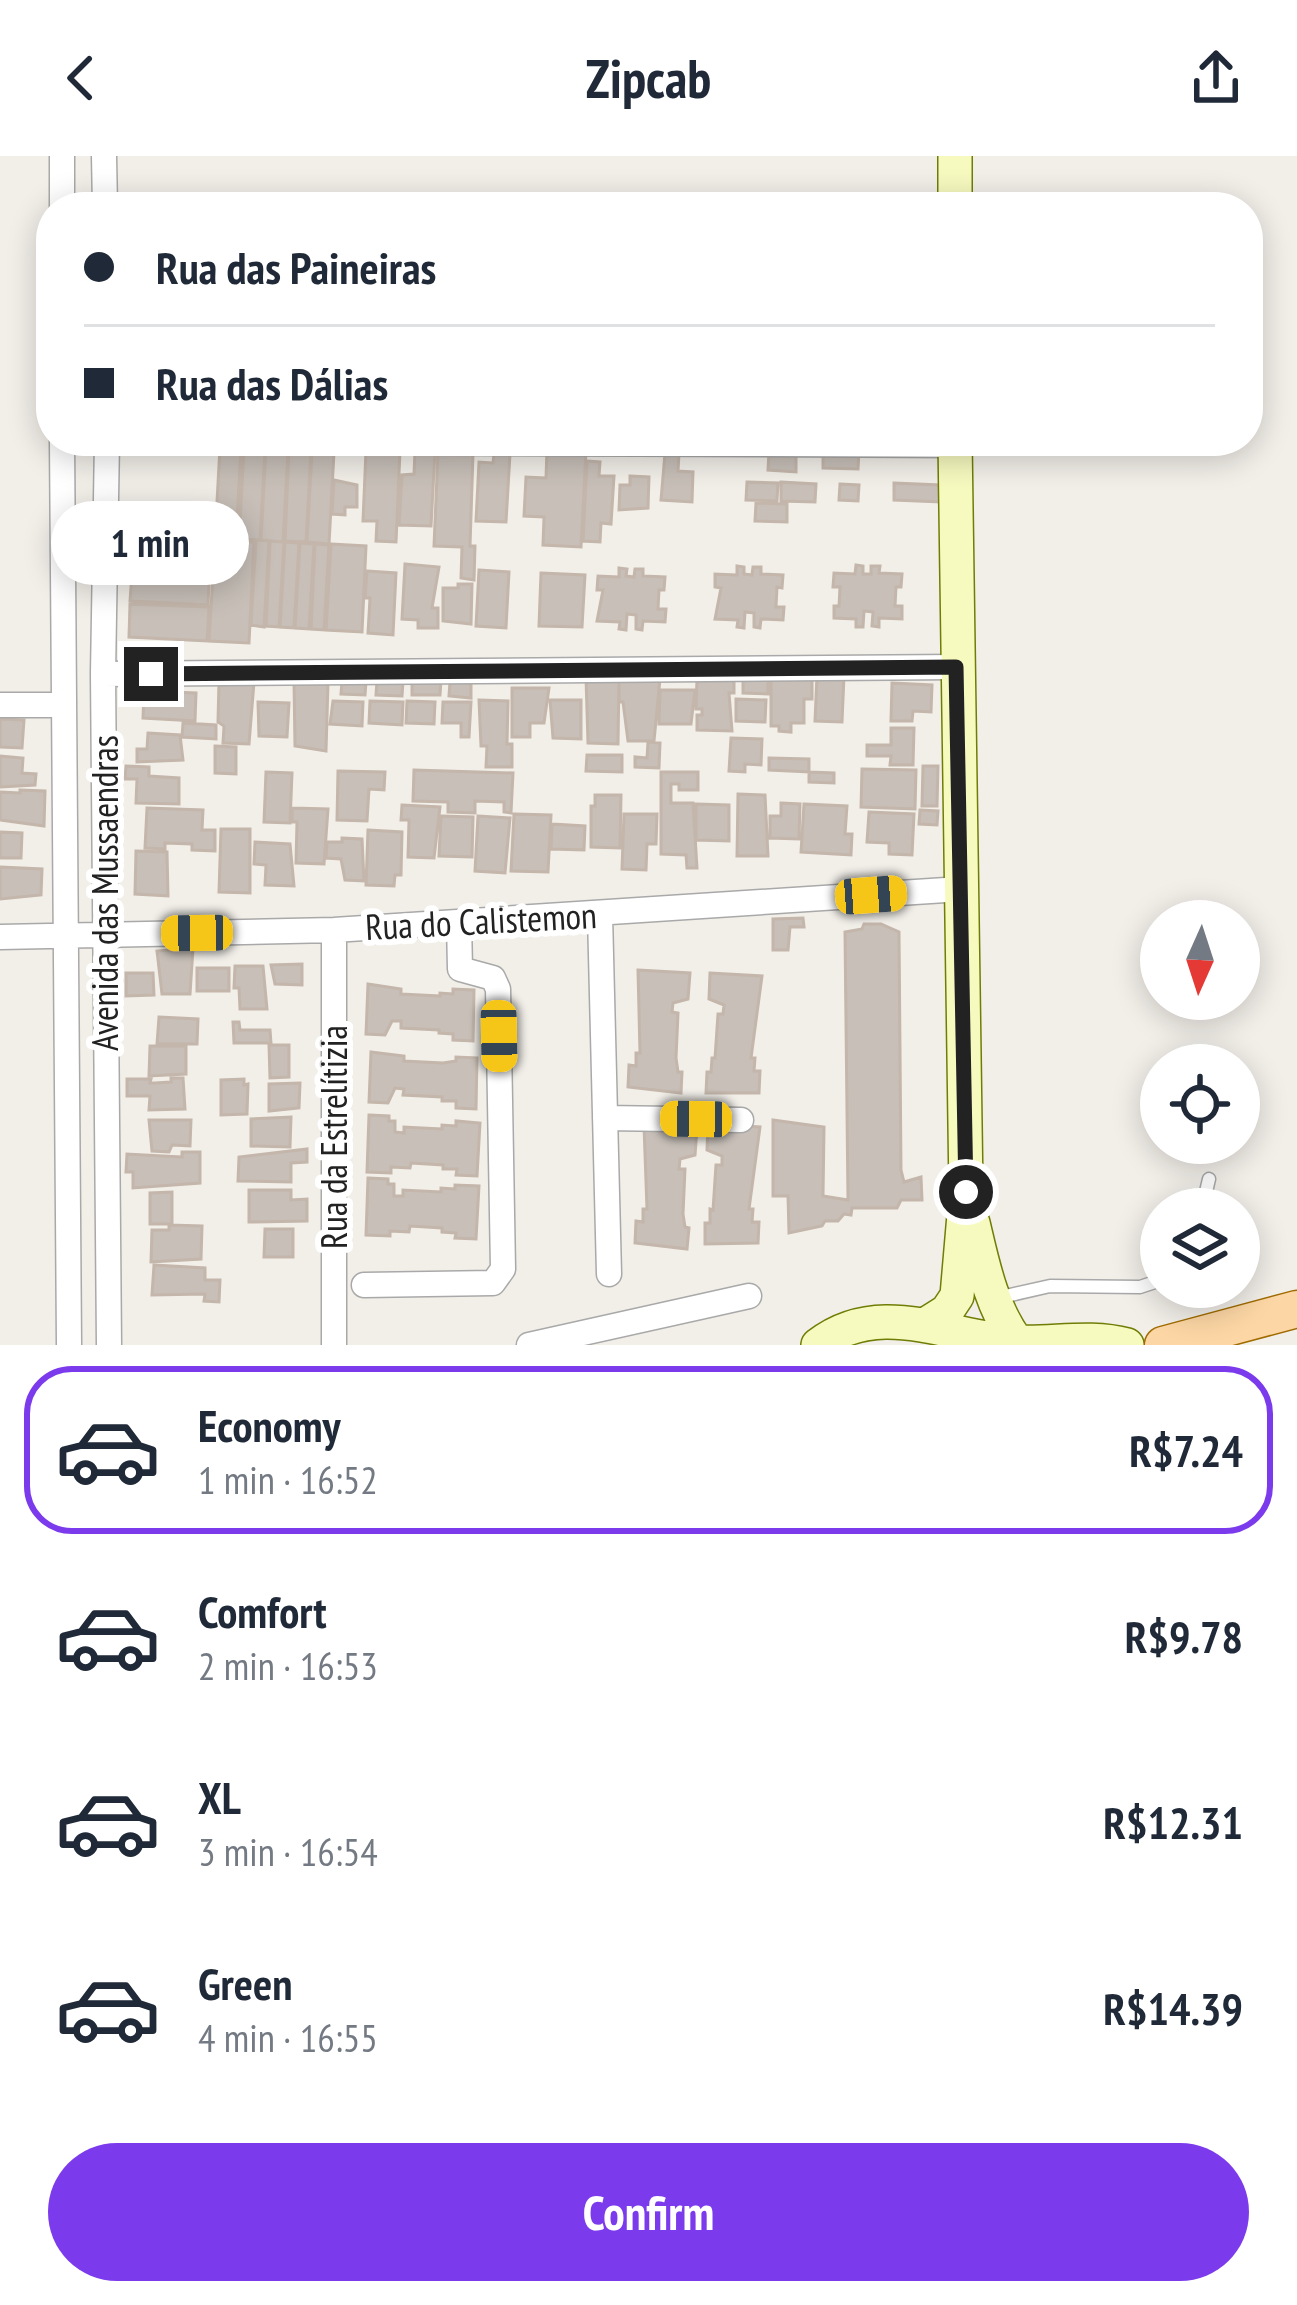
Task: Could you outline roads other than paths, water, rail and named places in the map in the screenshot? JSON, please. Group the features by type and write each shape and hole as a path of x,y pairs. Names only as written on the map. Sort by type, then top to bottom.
{"main road":[{"path":"1162,1345 1297,1309"}],"street":[{"path":"62,156 62,192"},
{"path":"104,156 105,192"},
{"path":"955,156 955,192"},
{"name":"Avenida das Mussaendras","path":"62,456 69,1345"},
{"name":"Avenida das Mussaendras","path":"107,456 103,674 109,1345"},
{"path":"928,1324 947,1311 957,1296 966,1192 955,456"},
{"path":"103,674 956,667"},
{"path":"0,705 62,705"},
{"name":"Rua do Calistemon","path":"0,937 334,930 961,889"},
{"path":"600,915 609,1274"},
{"path":"364,1285 493,1283 503,1269 498,989 493,978 460,969 459,923"},
{"name":"Rua da Estrelítizia","path":"334,930 334,1345"},
{"path":"605,1118 741,1120"},
{"path":"966,1192 993,1299 1001,1321 1017,1342"},
{"path":"529,1345 749,1296"},
{"path":"818,1345 858,1325 904,1320 1017,1342 1100,1339 1127,1345"}],"lane":[{"path":"1207,1188 1209,1180"},
{"path":"993,1299 1050,1286 1140,1287"}]}
